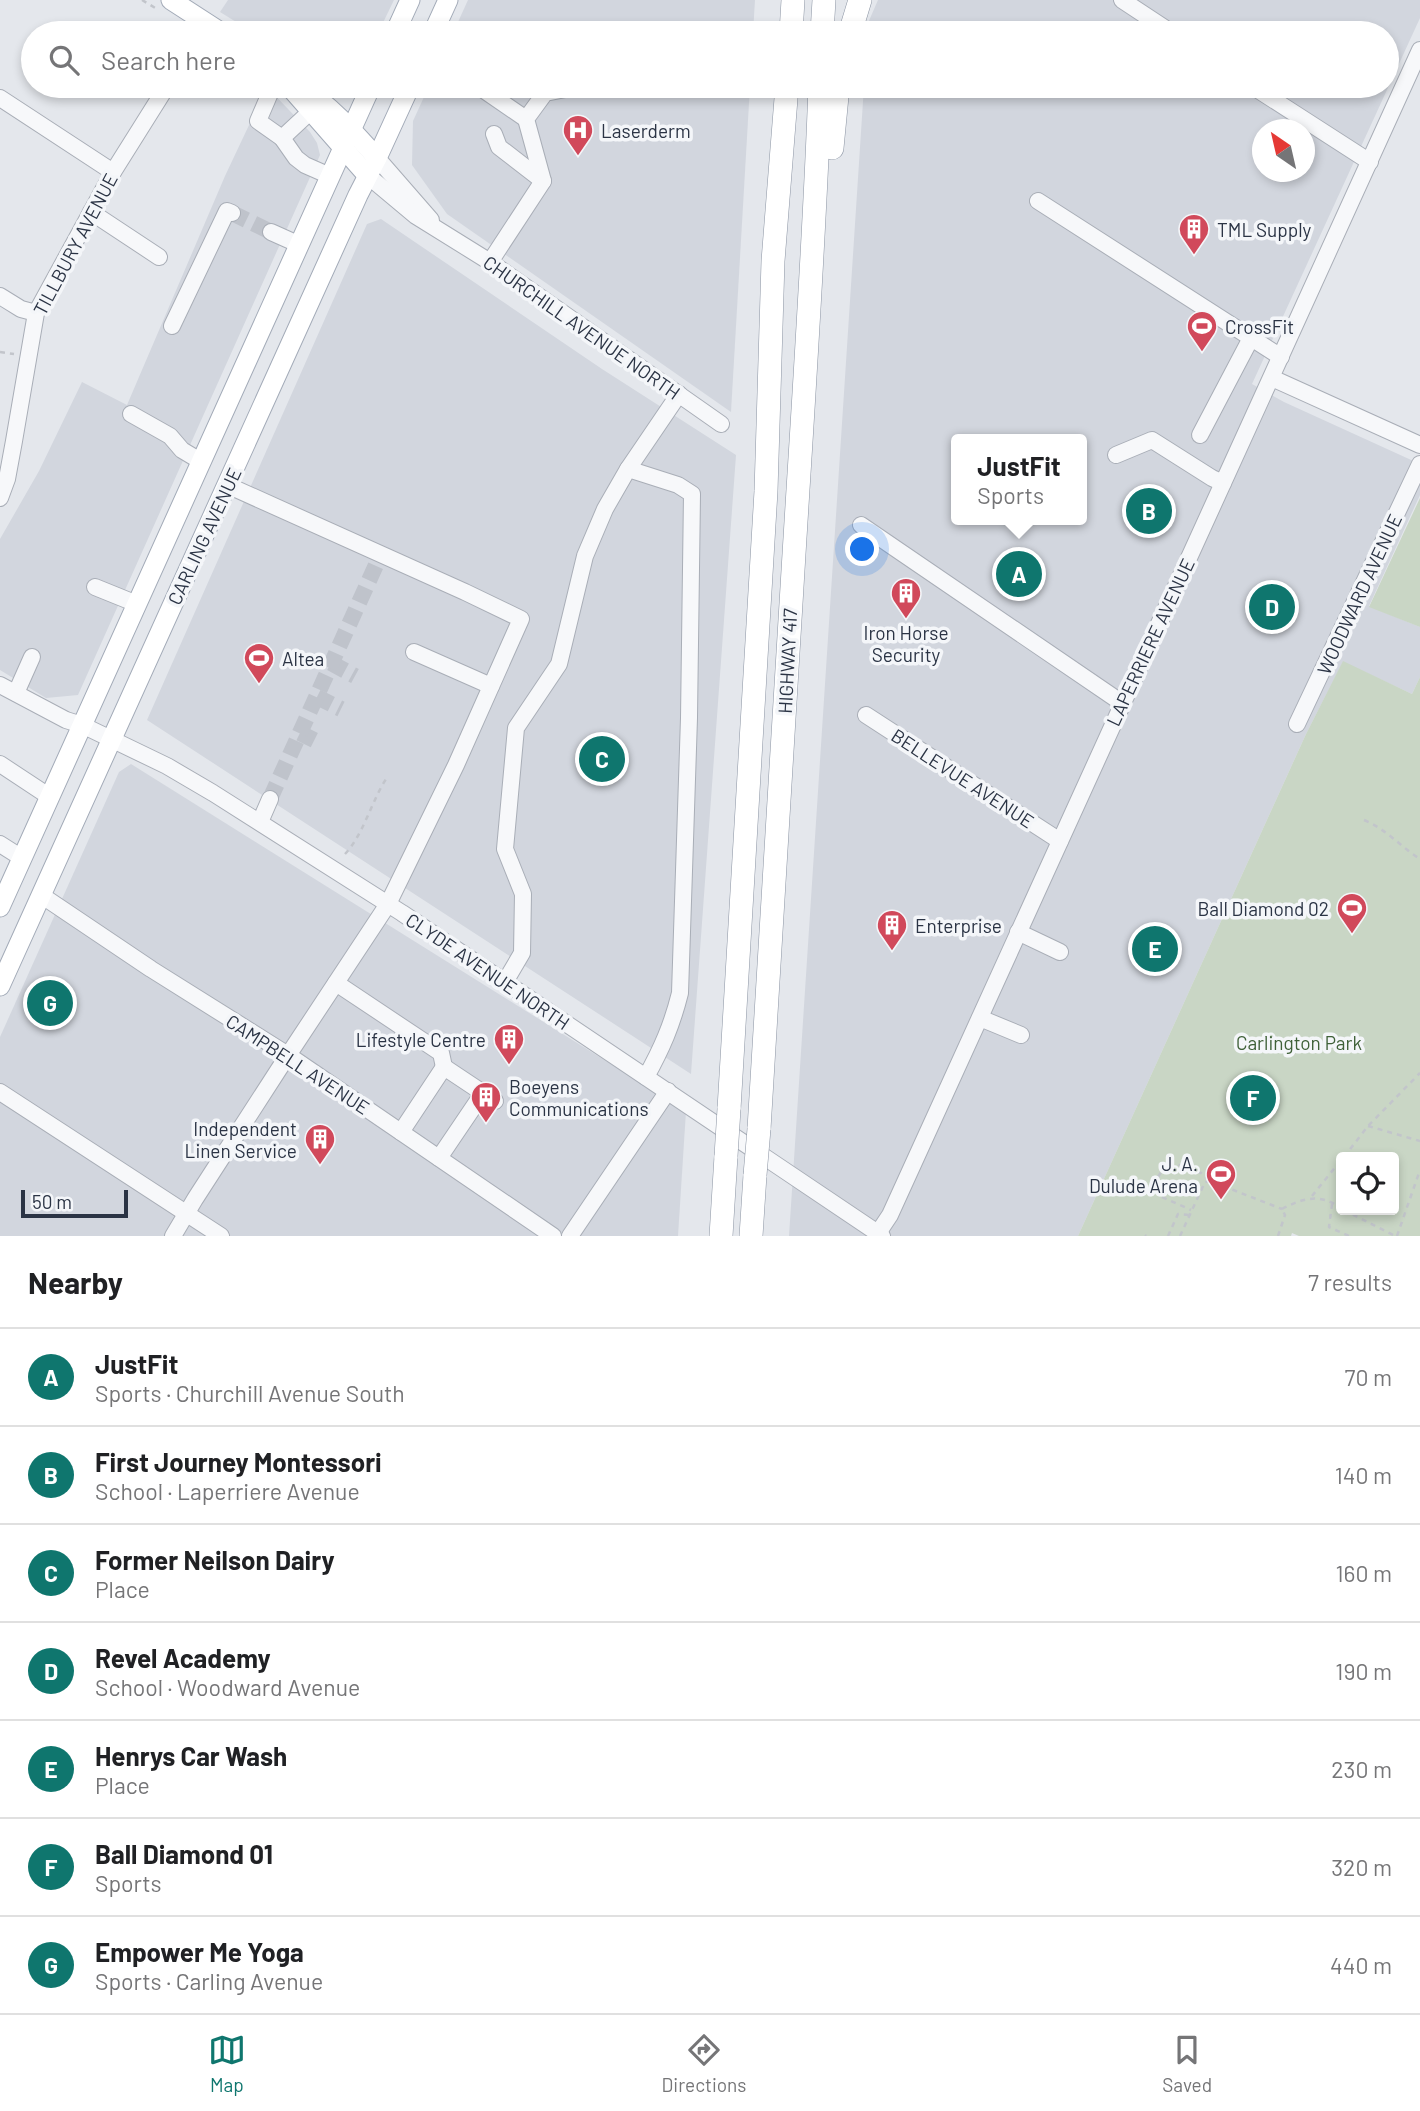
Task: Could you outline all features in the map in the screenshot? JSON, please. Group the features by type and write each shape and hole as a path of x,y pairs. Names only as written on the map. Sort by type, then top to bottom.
{"highway":[{"path":"792,21 793,0"},
{"path":"823,21 824,0"},
{"path":"854,21 860,0"},
{"path":"721,1236 766,491 773,261 786,98"},
{"name":"HIGHWAY 417","path":"751,1236 820,98"},
{"path":"816,190 831,150 837,98"}],"main road":[{"path":"171,0 198,21"},
{"path":"400,21 410,0"},
{"path":"438,21 448,0"},
{"name":"CHURCHILL AVENUE NORTH","path":"300,98 343,148 372,166"},
{"name":"CHURCHILL AVENUE NORTH","path":"316,98 351,129 372,166"},
{"name":"CARLING AVENUE","path":"0,907 366,98"},
{"name":"CARLING AVENUE","path":"0,986 404,98"}],"street":[{"path":"1122,0 1154,21"},
{"name":"LAPERRIERE AVENUE","path":"1399,97 1420,50"},
{"path":"0,98 113,172"},
{"name":"TILLBURY AVENUE","path":"0,498 7,479 36,313 113,172 159,98"},
{"path":"267,98 258,121 282,138 304,165 330,177"},
{"path":"490,262 543,181 526,119 495,98"},
{"path":"526,119 541,98"},
{"path":"1271,98 1370,162"},
{"name":"LAPERRIERE AVENUE","path":"880,1235 1399,98"},
{"path":"282,138 311,111"},
{"path":"494,134 499,147 543,181"},
{"name":"CHURCHILL AVENUE NORTH","path":"372,166 416,216 490,262 721,424"},
{"path":"1038,201 1281,357"},
{"path":"172,326 227,211 232,213"},
{"path":"91,212 159,257"},
{"path":"271,232 300,245"},
{"path":"0,296 20,309 36,313"},
{"path":"1200,435 1251,338"},
{"path":"1272,378 1420,445"},
{"path":"505,982 522,953 523,894 505,849 516,728 559,664 586,556 605,509 628,469 679,394"},
{"path":"131,414 170,436 182,450 202,461"},
{"path":"1116,456 1152,440 1223,483"},
{"name":"WOODWARD AVENUE","path":"1297,724 1420,464"},
{"path":"628,469 678,485 692,494 680,993 673,1024 646,1077"},
{"path":"173,1236 388,904 445,789 521,619 326,538 227,485"},
{"path":"862,525 1122,703"},
{"path":"95,587 137,604"},
{"path":"414,652 491,686"},
{"path":"16,693 32,657"},
{"name":"CLYDE AVENUE NORTH","path":"0,685 55,715 167,766 260,822 388,904 880,1235"},
{"name":"BELLEVUE AVENUE","path":"866,715 1060,841"},
{"path":"0,764 50,797"},
{"path":"260,822 270,799"},
{"path":"0,844 22,858"},
{"name":"CAMPBELL AVENUE","path":"41,895 150,970 288,1055 553,1236"},
{"path":"1018,932 1060,952"},
{"path":"336,983 441,1052 444,1067 401,1132"},
{"path":"980,1018 1021,1035"},
{"path":"439,1158 489,1097 444,1067"},
{"path":"0,1091 221,1236"},
{"path":"570,1236 668,1091"}],"path":[{"path":"0,352 15,354"},
{"path":"345,854 352,846 378,790 388,776"},
{"path":"1364,820 1391,835 1408,852 1420,859"},
{"path":"1348,1152 1368,1126 1420,1073"},
{"path":"1368,1126 1420,1141"},
{"path":"1158,1177 1168,1161 1201,1173 1210,1181 1282,1209 1286,1215 1278,1236"},
{"path":"1282,1209 1311,1197 1336,1167"},
{"path":"1355,1215 1396,1236 1420,1170"},
{"path":"1180,1236 1205,1182 1210,1181"},
{"path":"1414,1184 1420,1186"},
{"path":"1162,1197 1192,1210"},
{"path":"1311,1197 1336,1204"},
{"path":"1333,1202 1329,1227 1349,1236"},
{"path":"1168,1236 1178,1214 1190,1215"}],"shaded area":[{"path":"228,0 394,0 384,21 235,21 220,12"},
{"path":"468,0 755,0 754,21 458,21"},
{"path":"878,0 1420,0 1420,18 1399,64 1399,21 869,21"},
{"path":"262,98 278,98 317,143 320,155 78,695 46,698 0,670 0,539 39,471 82,382 127,405 225,176"},
{"path":"424,98 749,98 731,412 447,214 412,165 413,121"},
{"path":"863,98 1383,98 1252,384 1284,402 1420,464 1420,495 1369,606 1420,627 1420,677 1412,694 1343,662 1306,734 1078,1236 789,1236"},
{"path":"381,219 602,369 736,455 691,1074 147,720 367,224"},
{"path":"131,764 686,1111 678,1236 0,1236 0,1037 119,772"}],"green space":[{"path":"1420,498 1420,627 1369,607"},
{"name":"Carlington Park","path":"1343,661 1412,694 1420,677 1420,1236 1299,1236 1292,1233 1291,1236 1078,1236 1306,734"}],"tunnel":[{"path":"232,213 271,232"},
{"path":"270,799 381,554"},
{"path":"331,663 355,676"},
{"path":"317,697 341,709"},
{"path":"300,733 320,743"}],"place":[{"name":"Laserderm","path":"578,157"},
{"name":"TML Supply","path":"1194,256"},
{"name":"CrossFit","path":"1202,353"},
{"name":"First Journey Montessori","path":"1149,511"},
{"name":"JustFit","path":"1019,574"},
{"name":"Revel Academy","path":"1272,607"},
{"name":"Iron Horse Security","path":"906,620"},
{"name":"Altea","path":"259,685"},
{"name":"Former Neilson Dairy","path":"602,759"},
{"name":"Ball Diamond 02","path":"1352,935"},
{"name":"Henrys Car Wash","path":"1155,949"},
{"name":"Enterprise","path":"892,952"},
{"name":"Empower Me Yoga","path":"50,1003"},
{"name":"Lifestyle Centre","path":"509,1066"},
{"name":"Ball Diamond 01","path":"1253,1098"},
{"name":"Boeyens Communications","path":"486,1124"},
{"name":"Independent Linen Service","path":"320,1166"},
{"name":"J. A. Dulude Arena","path":"1221,1201"}]}
